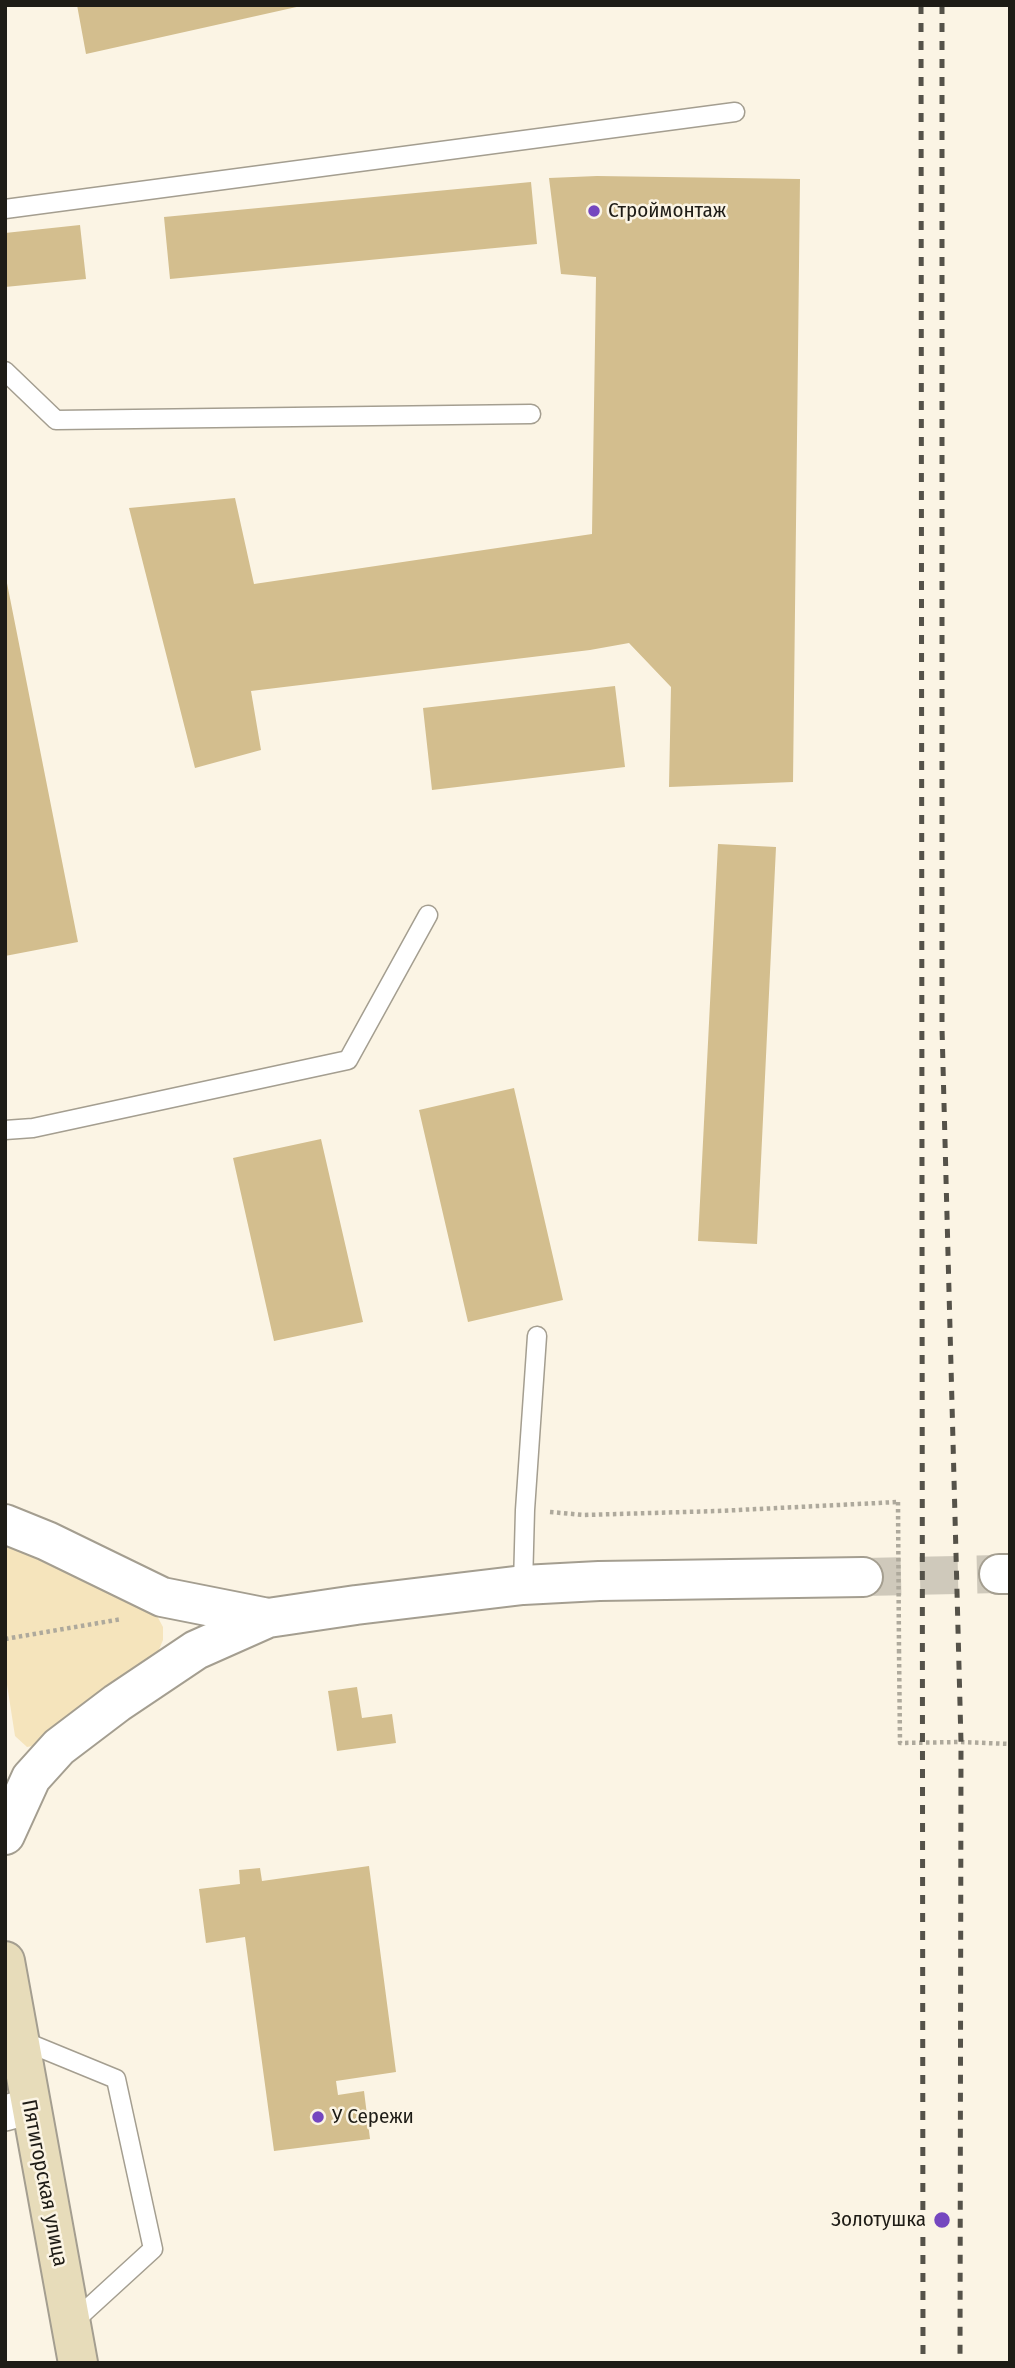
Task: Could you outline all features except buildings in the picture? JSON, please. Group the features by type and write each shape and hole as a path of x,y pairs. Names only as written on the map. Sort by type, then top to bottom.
{"main road":[{"name":"Пятигорская улица","path":"5,1961 18,2039 18,2109 71,2324 78,2363"}],"street":[{"path":"5,1524 47,1541 162,1597 268,1618"},
{"path":"5,1835 31,1777 59,1747 117,1703 196,1650 268,1618 523,1586 612,1581 863,1577"}],"lane":[{"path":"5,209 734,112"},
{"path":"5,371 55,420 531,414"},
{"path":"5,1130 33,1128 348,1060 428,915"},
{"path":"523,1586 525,1510 537,1336"},
{"path":"18,2039 116,2080 153,2249 71,2324"}],"path":[{"path":"525,1510 584,1515 898,1502 900,1743 1010,1745"},
{"path":"5,1639 124,1618 162,1597"}],"shaded area":[{"path":"5,1546 147,1605 163,1627 163,1640 158,1652 43,1744 27,1747 15,1736 5,1672"}],"tunnel":[{"path":"863,1577 999,1574"}],"railway":[{"path":"921,5 923,2363"},
{"path":"942,5 942,1028 961,1742 960,2363"}],"place":[{"name":"Строймонтаж","path":"594,211"},
{"name":"У Сережи","path":"318,2117"},
{"name":"Золотушка","path":"942,2220"}]}
